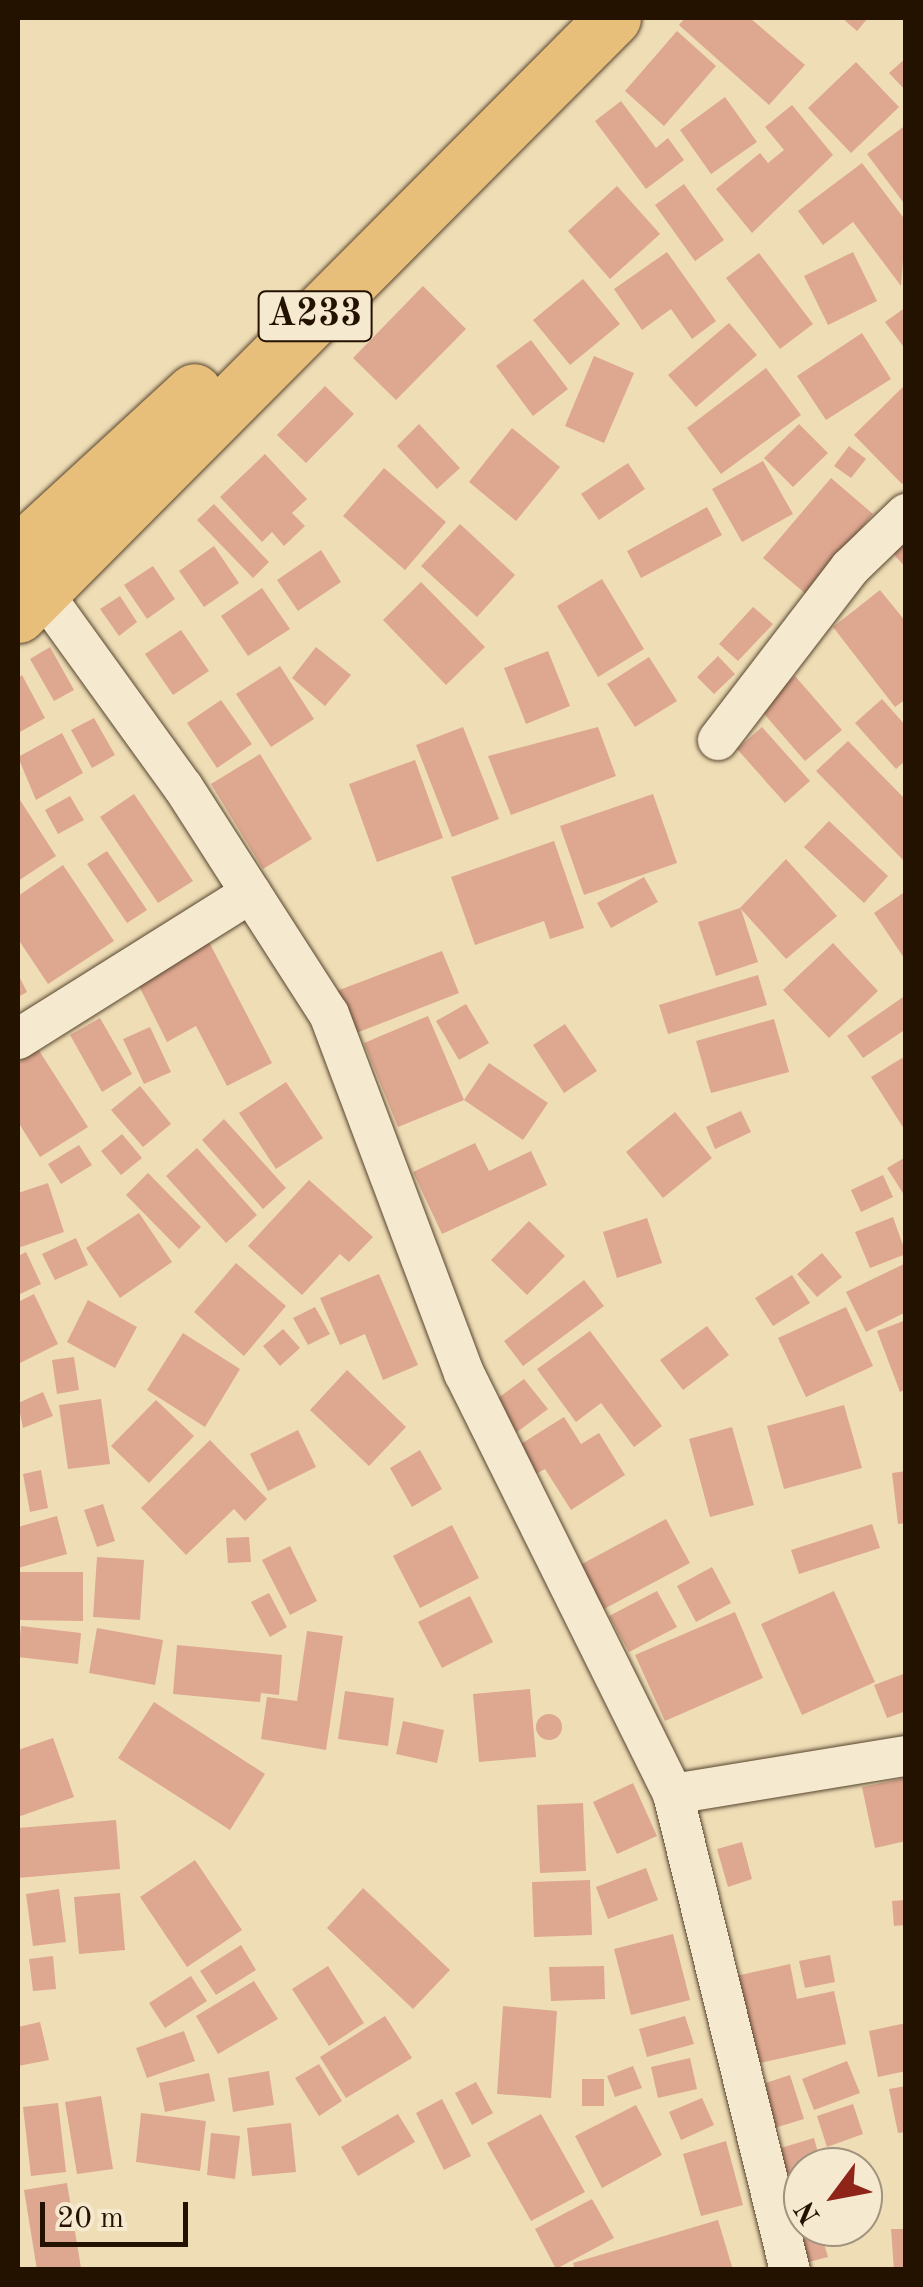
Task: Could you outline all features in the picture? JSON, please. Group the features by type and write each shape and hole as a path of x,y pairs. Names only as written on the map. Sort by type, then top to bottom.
{"highway":[{"name":"A233","path":"27,588 182,404 560,18"},
{"name":"A233","path":"27,588 613,18"}],"street":[{"path":"718,740 850,568 906,514"},
{"path":"27,588 251,893 329,1014 464,1372 673,1794 790,2270"},
{"path":"18,1039 251,893"},
{"path":"673,1794 906,1756"}],"building":[{"path":"685,18 750,18 805,65 769,105 679,25"},
{"path":"842,18 868,18 857,31"},
{"path":"677,31 716,66 664,126 625,91"},
{"path":"906,58 906,91 889,73"},
{"path":"856,62 899,107 851,153 808,108"},
{"path":"725,97 757,142 711,174 680,130"},
{"path":"621,101 656,148 668,138 684,160 646,189 595,121"},
{"path":"792,105 833,155 752,233 716,189 760,153 768,163 784,150 765,127"},
{"path":"906,125 906,206 867,154"},
{"path":"862,163 906,221 901,286 853,222 823,245 798,211"},
{"path":"684,184 724,240 695,261 655,205"},
{"path":"617,186 660,234 610,279 568,231"},
{"path":"667,252 716,321 692,339 671,309 642,330 614,289"},
{"path":"853,252 877,301 828,325 804,276"},
{"path":"759,253 813,324 780,349 726,278"},
{"path":"583,279 620,324 570,365 533,320"},
{"path":"423,286 466,329 396,400 353,358"},
{"path":"906,307 906,350 885,322"},
{"path":"729,323 757,355 696,407 668,375"},
{"path":"862,333 891,379 826,420 797,376"},
{"path":"531,340 568,389 533,416 496,366"},
{"path":"594,356 634,373 604,443 565,426"},
{"path":"766,368 801,415 721,474 687,428"},
{"path":"906,384 906,480 902,484 854,435"},
{"path":"325,386 354,414 306,463 277,435"},
{"path":"419,424 460,468 437,489 397,446"},
{"path":"799,424 828,453 793,487 764,458"},
{"path":"512,428 560,467 516,521 469,482"},
{"path":"849,446 866,459 851,478 834,466"},
{"path":"265,454 307,499 292,513 305,526 284,546 272,532 262,542 220,497"},
{"path":"763,461 793,514 742,542 712,489"},
{"path":"628,463 645,489 599,520 581,494"},
{"path":"384,468 446,522 405,570 343,516"},
{"path":"831,478 873,514 806,594 763,558"},
{"path":"214,504 269,562 253,578 197,520"},
{"path":"707,507 722,535 641,578 627,551"},
{"path":"460,524 515,575 477,617 421,566"},
{"path":"906,525 906,568 884,543"},
{"path":"214,546 239,583 204,607 179,571"},
{"path":"321,550 341,582 298,611 277,580"},
{"path":"153,566 175,599 147,619 124,585"},
{"path":"602,579 644,649 598,677 557,606"},
{"path":"421,582 485,647 446,685 383,620"},
{"path":"262,588 290,629 248,656 221,616"},
{"path":"880,590 906,622 906,699 895,707 833,627"},
{"path":"120,596 137,622 119,636 100,609"},
{"path":"753,607 773,624 738,661 719,644"},
{"path":"181,630 209,671 173,695 145,654"},
{"path":"50,647 74,690 54,701 30,659"},
{"path":"316,647 351,675 325,706 292,678"},
{"path":"548,651 570,706 526,724 504,668"},
{"path":"718,656 735,674 714,694 697,677"},
{"path":"649,657 677,701 635,727 607,684"},
{"path":"280,666 314,719 271,747 236,694"},
{"path":"22,675 45,718 18,733 18,678"},
{"path":"795,676 842,730 805,761 759,708"},
{"path":"882,699 906,726 906,760 896,769 855,723"},
{"path":"221,700 252,744 217,768 187,723"},
{"path":"94,718 115,755 92,768 71,730"},
{"path":"463,727 499,819 452,837 416,745"},
{"path":"598,727 616,776 511,815 488,756"},
{"path":"762,727 810,781 785,803 737,749"},
{"path":"62,733 83,773 36,800 18,757"},
{"path":"848,741 906,800 906,863 816,771"},
{"path":"260,754 312,839 263,869 211,784"},
{"path":"415,760 443,838 377,862 349,784"},
{"path":"134,794 193,881 158,903 100,817"},
{"path":"653,794 677,863 584,895 560,826"},
{"path":"70,796 84,820 58,834 45,810"},
{"path":"18,802 56,856 18,881"},
{"path":"829,821 888,876 864,903 804,847"},
{"path":"554,841 584,928 550,939 544,921 475,945 451,877"},
{"path":"107,851 147,910 127,923 87,864"},
{"path":"786,859 837,916 786,959 741,909 758,962 716,976 698,922 740,908"},
{"path":"63,865 114,941 48,984 18,939 18,896"},
{"path":"644,877 658,902 611,928 597,903"},
{"path":"906,891 906,961 874,913"},
{"path":"209,942 272,1063 227,1086 196,1026 167,1042 136,980"},
{"path":"833,943 878,991 829,1038 783,990"},
{"path":"442,951 459,993 351,1035 334,992"},
{"path":"18,974 27,992 18,997"},
{"path":"758,975 767,1005 668,1034 659,1005"},
{"path":"906,995 906,1029 863,1058 847,1036"},
{"path":"466,1004 489,1043 459,1060 436,1021"},
{"path":"428,1016 464,1100 398,1127 364,1043"},
{"path":"100,1018 132,1074 102,1092 70,1035"},
{"path":"774,1019 789,1072 711,1093 696,1041"},
{"path":"565,1024 597,1071 564,1093 533,1045"},
{"path":"150,1027 171,1072 144,1084 123,1039"},
{"path":"38,1049 88,1127 40,1157 18,1122 18,1062"},
{"path":"902,1058 906,1064 906,1132 871,1077"},
{"path":"489,1063 548,1103 523,1140 464,1100"},
{"path":"286,1082 323,1138 276,1169 239,1113"},
{"path":"140,1086 171,1124 143,1147 111,1110"},
{"path":"741,1111 751,1132 715,1149 706,1127"},
{"path":"675,1112 712,1158 663,1198 626,1152"},
{"path":"224,1119 286,1188 263,1209 202,1140"},
{"path":"122,1134 142,1158 121,1175 101,1151"},
{"path":"475,1143 489,1171 531,1151 547,1185 442,1234 413,1172"},
{"path":"79,1145 92,1165 61,1184 48,1164"},
{"path":"197,1148 257,1215 226,1243 166,1176"},
{"path":"906,1157 906,1198 887,1168"},
{"path":"148,1173 201,1227 179,1249 126,1195"},
{"path":"883,1175 893,1197 861,1212 851,1190"},
{"path":"309,1180 373,1237 349,1262 340,1254 302,1295 248,1246"},
{"path":"48,1183 64,1232 18,1248 18,1193"},
{"path":"139,1213 172,1262 120,1298 86,1248"},
{"path":"893,1217 906,1254 870,1268 855,1232"},
{"path":"647,1218 662,1263 617,1278 603,1232"},
{"path":"529,1221 565,1256 527,1295 491,1260"},
{"path":"76,1238 88,1265 55,1280 42,1254"},
{"path":"26,1252 41,1284 18,1295 18,1256"},
{"path":"822,1253 842,1277 817,1297 797,1274"},
{"path":"236,1263 286,1306 244,1356 194,1312"},
{"path":"906,1263 906,1312 866,1332 846,1292"},
{"path":"379,1274 418,1365 383,1380 365,1334 340,1345 320,1298"},
{"path":"792,1275 810,1303 773,1326 755,1298"},
{"path":"584,1280 604,1306 523,1366 504,1341"},
{"path":"34,1294 58,1344 18,1364 18,1302"},
{"path":"88,1300 137,1327 115,1368 67,1342"},
{"path":"315,1307 330,1334 308,1345 293,1318"},
{"path":"846,1307 873,1366 806,1397 778,1338"},
{"path":"906,1320 906,1389 900,1392 877,1331"},
{"path":"707,1326 729,1355 683,1390 660,1360"},
{"path":"283,1329 300,1348 280,1366 263,1346"},
{"path":"590,1331 662,1426 634,1447 601,1403 576,1422 537,1369"},
{"path":"183,1333 240,1369 205,1427 147,1390"},
{"path":"74,1357 79,1390 57,1394 52,1360"},
{"path":"347,1370 406,1427 369,1466 310,1410"},
{"path":"524,1379 548,1409 513,1435 490,1404"},
{"path":"43,1392 53,1416 23,1428 18,1403"},
{"path":"101,1399 110,1464 68,1469 59,1405"},
{"path":"156,1400 194,1436 149,1483 111,1446"},
{"path":"844,1405 862,1468 784,1489 767,1426"},
{"path":"564,1417 581,1444 599,1433 625,1475 571,1510 545,1469 534,1475 516,1447"},
{"path":"732,1427 754,1505 710,1517 689,1439"},
{"path":"298,1430 316,1467 268,1491 250,1454"},
{"path":"210,1440 267,1499 245,1521 234,1509 186,1555 141,1508"},
{"path":"420,1450 442,1489 412,1507 390,1468"},
{"path":"41,1470 48,1508 30,1512 23,1474"},
{"path":"906,1471 906,1523 898,1524 892,1473"},
{"path":"103,1504 115,1541 97,1547 84,1510"},
{"path":"57,1516 67,1554 18,1568 18,1527"},
{"path":"666,1519 690,1563 604,1609 580,1565"},
{"path":"872,1524 880,1548 799,1574 791,1550"},
{"path":"452,1525 479,1578 420,1608 393,1556"},
{"path":"249,1537 251,1562 228,1563 226,1538"},
{"path":"290,1546 317,1601 290,1615 262,1560"},
{"path":"97,1557 144,1560 140,1620 93,1617"},
{"path":"712,1567 731,1603 696,1622 677,1586"},
{"path":"19,1572 83,1572 83,1621 19,1620"},
{"path":"657,1591 677,1627 629,1652 609,1616"},
{"path":"834,1591 875,1682 802,1715 761,1624"},
{"path":"269,1593 287,1627 270,1637 251,1602"},
{"path":"470,1596 493,1642 442,1668 418,1622"},
{"path":"735,1612 763,1678 665,1721 635,1655"},
{"path":"21,1626 81,1633 78,1664 18,1657"},
{"path":"97,1628 163,1640 155,1685 89,1673"},
{"path":"307,1631 343,1636 326,1750 261,1739 267,1697 297,1701"},
{"path":"177,1645 282,1655 279,1695 261,1693 260,1702 173,1694"},
{"path":"906,1673 906,1711 887,1718 874,1685"},
{"path":"530,1689 536,1757 479,1762 473,1694"},
{"path":"345,1691 394,1698 388,1746 338,1739"},
{"path":"154,1702 265,1774 230,1830 118,1758"},
{"path":"549,1714 559,1717 559,1737 549,1740 539,1737 536,1727 539,1717"},
{"path":"403,1721 444,1730 437,1763 396,1754"},
{"path":"53,1738 74,1797 18,1817 18,1750"},
{"path":"906,1778 906,1841 875,1848 862,1787"},
{"path":"633,1783 657,1836 617,1854 593,1802"},
{"path":"583,1803 586,1871 540,1873 537,1805"},
{"path":"116,1820 120,1869 18,1878 18,1828"},
{"path":"742,1842 752,1879 728,1887 717,1849"},
{"path":"195,1860 242,1930 187,1967 140,1897"},
{"path":"646,1868 658,1900 608,1919 596,1887"},
{"path":"590,1880 592,1935 534,1937 532,1882"},
{"path":"363,1888 450,1970 413,2009 327,1928"},
{"path":"59,1889 66,1942 33,1946 26,1894"},
{"path":"120,1893 125,1950 79,1954 74,1897"},
{"path":"906,1900 906,1925 894,1926 892,1901"},
{"path":"673,1934 690,2000 631,2015 614,1949"},
{"path":"241,1945 256,1970 216,1995 200,1971"},
{"path":"830,1955 835,1982 805,1988 799,1961"},
{"path":"53,1956 56,1989 33,1991 29,1959"},
{"path":"790,1964 797,1999 834,1991 846,2044 750,2065 731,1977"},
{"path":"328,1966 364,2023 329,2046 292,1989"},
{"path":"604,1966 605,1999 551,2001 549,1967"},
{"path":"191,1976 207,2001 165,2028 149,2003"},
{"path":"254,1981 278,2019 218,2054 196,2016"},
{"path":"503,2006 557,2011 551,2098 497,2094"},
{"path":"385,2016 412,2058 346,2098 320,2057"},
{"path":"685,2016 694,2044 647,2057 639,2029"},
{"path":"40,2022 49,2060 18,2066 18,2027"},
{"path":"906,2023 906,2071 878,2077 869,2031"},
{"path":"184,2031 195,2061 147,2078 136,2048"},
{"path":"690,2058 697,2089 658,2098 651,2067"},
{"path":"847,2061 860,2093 814,2110 802,2079"},
{"path":"319,2064 342,2101 319,2116 295,2078"},
{"path":"633,2066 642,2088 615,2097 607,2076"},
{"path":"269,2071 274,2105 233,2112 228,2078"},
{"path":"209,2073 215,2101 165,2112 159,2083"},
{"path":"790,2075 804,2119 771,2129 757,2086"},
{"path":"582,2079 604,2079 604,2106 582,2106"},
{"path":"476,2082 493,2113 472,2125 455,2093"},
{"path":"906,2086 906,2132 898,2133 889,2089"},
{"path":"101,2096 113,2169 77,2174 65,2102"},
{"path":"702,2098 714,2125 681,2140 669,2112"},
{"path":"442,2099 471,2156 444,2170 416,2113"},
{"path":"58,2103 66,2172 31,2176 23,2107"},
{"path":"853,2104 863,2134 827,2147 817,2116"},
{"path":"636,2105 662,2155 602,2188 575,2136"},
{"path":"141,2113 206,2121 200,2171 136,2162"},
{"path":"398,2114 415,2142 358,2176 341,2147"},
{"path":"541,2114 585,2192 531,2221 487,2143"},
{"path":"291,2123 296,2172 252,2176 247,2128"},
{"path":"211,2133 240,2136 235,2179 207,2175"},
{"path":"814,2138 816,2147 784,2147"},
{"path":"726,2141 743,2205 701,2216 683,2154"},
{"path":"783,2147 783,2184 774,2150"},
{"path":"67,2183 81,2268 37,2270 24,2190"},
{"path":"592,2199 614,2238 556,2269 535,2229"},
{"path":"718,2220 733,2270 575,2270 573,2263"},
{"path":"891,2229 906,2229 906,2270 894,2270"},
{"path":"800,2247 825,2247 828,2257 805,2263"}]}
